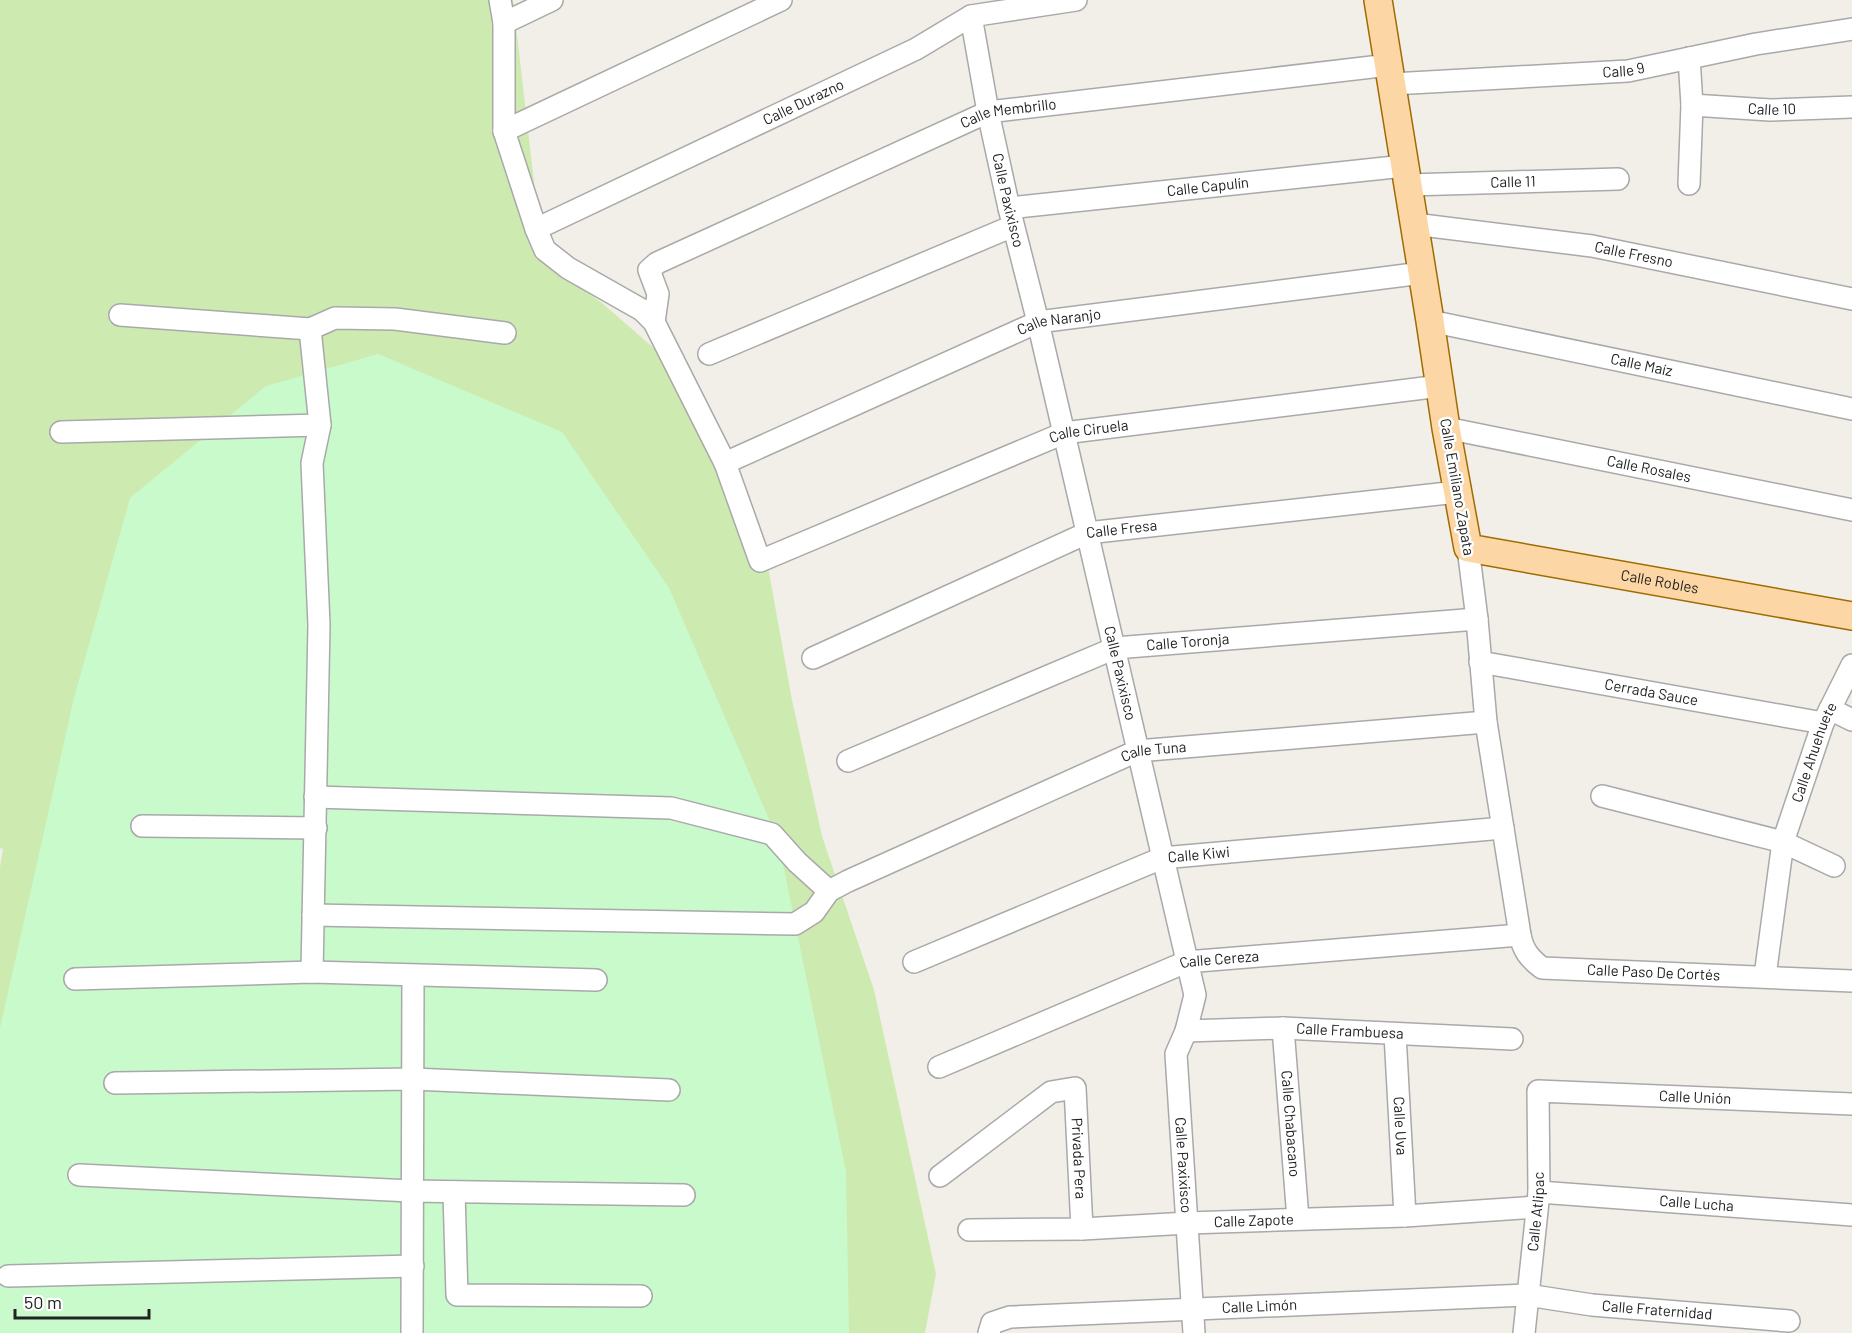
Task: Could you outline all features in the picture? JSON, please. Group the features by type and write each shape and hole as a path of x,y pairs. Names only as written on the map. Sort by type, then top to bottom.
{"main road":[{"name":"Calle Emiliano Zapata","path":"1378,0 1446,428 1468,548"},
{"name":"Calle Robles","path":"1468,548 1852,616"}],"street":[{"path":"500,0 504,23 504,130 545,250 568,268 642,310 654,322 725,463"},
{"path":"504,23 552,0"},
{"path":"504,130 781,0"},
{"name":"Calle Durazno","path":"536,229 916,49 971,16 1076,0"},
{"name":"Calle Paxixisco","path":"971,16 988,112 1011,217 1038,322 1195,995 1186,1031 1176,1053 1194,1333"},
{"name":"Calle 9","path":"1390,75 1628,71 1756,44 1852,29"},
{"path":"1689,58 1692,105 1689,184"},
{"name":"Calle Membrillo","path":"654,322 658,294 649,270 657,263 988,112 1390,75"},
{"name":"Calle 10","path":"1692,105 1770,110 1852,107"},
{"name":"Calle 11","path":"1406,176 1618,179"},
{"name":"Calle Capulín","path":"709,354 1011,217 1406,176"},
{"name":"Calle Fresno","path":"1414,224 1592,246 1852,299"},
{"name":"Calle Naranjo","path":"725,463 1038,322 1422,273"},
{"path":"120,315 310,329 334,318 395,319 505,333"},
{"name":"Calle Maíz","path":"1430,321 1852,409"},
{"path":"310,329 320,425 312,463 319,625 312,972"},
{"name":"Calle Ciruela","path":"725,463 760,561 1064,433 1440,386"},
{"path":"61,432 320,425"},
{"name":"Calle Rosales","path":"1446,428 1852,510"},
{"name":"Calle Fresa","path":"813,658 1087,533 1457,492"},
{"name":"Calle Emiliano Zapata","path":"1468,548 1486,722 1522,947 1542,968"},
{"name":"Calle Toronja","path":"848,761 1115,648 1477,619"},
{"name":"Cerrada Sauce","path":"1480,662 1852,720"},
{"name":"Calle Ahuehuete","path":"1765,976 1783,842 1827,716 1852,665"},
{"name":"Calle Tuna","path":"830,891 1137,751 1486,722"},
{"path":"1602,796 1783,842 1834,866"},
{"path":"313,915 795,924 814,912 830,891 797,862 772,834 671,808 315,797"},
{"path":"142,826 316,828"},
{"name":"Calle Kiwi","path":"914,962 1162,858 1503,828"},
{"name":"Calle Cereza","path":"939,1067 1186,962 1520,935"},
{"name":"Calle Paso De Cortés","path":"1542,968 1852,981"},
{"path":"75,979 312,972 596,980"},
{"path":"412,1333 413,976"},
{"name":"Calle Frambuesa","path":"1186,1031 1282,1028 1512,1039"},
{"name":"Calle Chabacano","path":"1282,1028 1298,1219"},
{"name":"Calle Uva","path":"1395,1034 1405,1216"},
{"path":"115,1083 413,1079 669,1090"},
{"name":"Privada Pera","path":"939,1176 1051,1092 1075,1088 1082,1229"},
{"name":"Calle Unión","path":"1538,1091 1852,1104"},
{"name":"Calle Atlipac","path":"1524,1333 1538,1199 1538,1091"},
{"path":"79,1175 411,1191 684,1195"},
{"path":"454,1192 457,1295 641,1296"},
{"name":"Calle Zapote","path":"969,1230 1082,1229 1405,1216 1538,1199"},
{"name":"Calle Lucha","path":"1538,1199 1852,1215"},
{"path":"8,1276 413,1266"},
{"name":"Calle Limón","path":"990,1328 1010,1317 1527,1295"},
{"name":"Calle Fraternidad","path":"1527,1295 1592,1305 1789,1321"}],"green space":[{"path":"0,0 513,0 543,260 602,303 663,356 767,561 792,700 822,836 874,990 936,1274 925,1333 0,1333 0,867 3,849 0,848"},
{"path":"378,354 562,432 669,588 778,840 846,1172 849,1333 0,1333 0,1028 74,698 130,498 266,386"}]}
